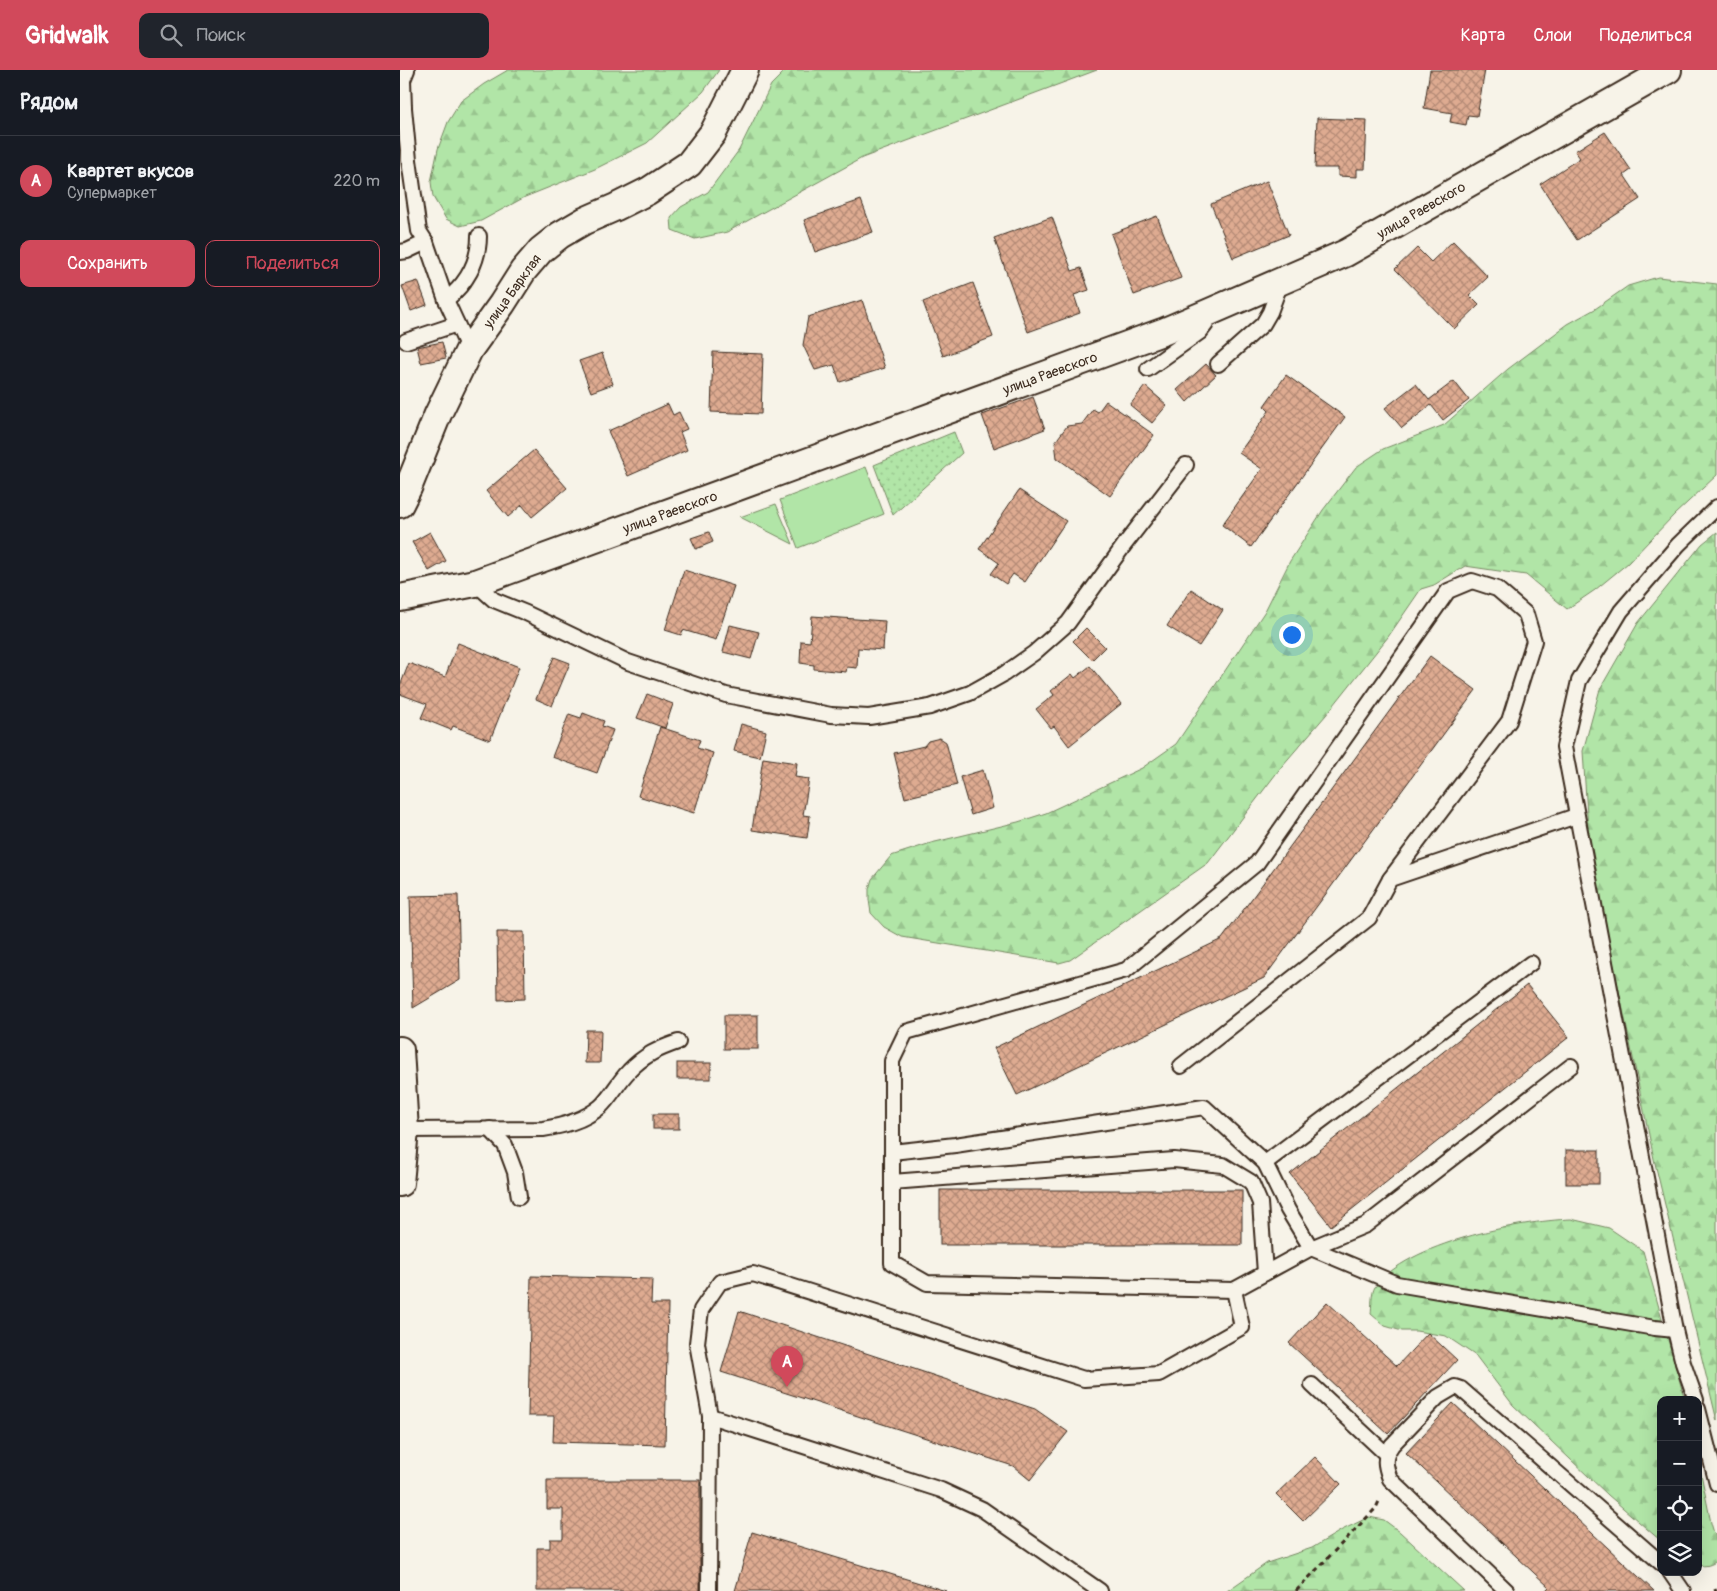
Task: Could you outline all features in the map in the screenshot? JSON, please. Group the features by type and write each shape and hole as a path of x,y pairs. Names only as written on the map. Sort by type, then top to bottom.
{"street":[{"name":"улица Барклая","path":"400,504 438,414 469,350 523,271 541,250 560,235 576,225 648,191 689,164 713,133 746,70"},
{"name":"улица Раевского","path":"401,590 475,583 1146,338 1205,314 1346,253 1668,70"},
{"path":"400,1050 405,1130 400,1183"}],"lane":[{"path":"403,75 402,107 419,231 426,242 446,300 469,350"},
{"path":"446,300 455,293 470,273 478,252 480,236"},
{"path":"400,252 407,251 426,242"},
{"path":"1218,364 1263,324 1270,312 1281,281"},
{"path":"1148,369 1200,332 1206,324 1205,314"},
{"path":"406,341 457,324"},
{"path":"475,583 494,600 526,613 628,662 726,694 831,715 869,717 913,710 930,707 970,693 1004,674 1068,623 1125,544 1186,465"},
{"path":"1695,1396 1683,1363 1675,1330 1564,747 1579,681 1621,611 1678,545 1717,506"},
{"path":"1181,1066 1369,918 1390,880 1509,721 1534,641 1526,614 1497,589 1472,581 1448,591 1257,863 1126,970 906,1032 892,1061 892,1263 926,1283 1234,1290 1311,1248 1366,1225 1571,1066"},
{"path":"1390,880 1576,816"},
{"path":"1265,1164 1531,963"},
{"path":"405,1130 543,1129 563,1126 585,1117 601,1106 629,1071 655,1050 678,1042"},
{"path":"892,1152 955,1145 1204,1107 1265,1164 1288,1210 1311,1248 1397,1284 1675,1330"},
{"path":"490,1129 504,1145 515,1172 519,1197"},
{"path":"892,1182 1174,1160 1223,1165 1251,1182 1260,1203 1265,1273"},
{"path":"709,1591 710,1416 697,1343 701,1310 720,1282 753,1274 1084,1380 1159,1374 1242,1327 1234,1290"},
{"path":"1312,1385 1386,1454"},
{"path":"1507,1591 1390,1478 1385,1464 1386,1454 1438,1397 1455,1387 1461,1389 1657,1560"},
{"path":"710,1416 941,1490 982,1509 1100,1591"},
{"path":"1702,1425 1717,1484"},
{"path":"1673,1576 1683,1591"}],"path":[{"path":"1296,1591 1376,1508 1390,1478"}],"green space":[{"path":"508,70 719,70 703,92 647,143 595,169 525,197 481,221 460,226 446,219 433,197 431,182 438,149 448,122 461,101 484,84"},
{"path":"786,70 1097,70 862,158 727,232 695,239 672,230 671,218 681,207 708,192 739,150 771,85"},
{"path":"1658,277 1717,284 1717,475 1674,515 1628,563 1595,590 1567,609 1526,575 1465,566 1434,585 1421,589 1388,637 1326,715 1282,766 1208,863 1070,960 1059,963 902,937 884,927 871,913 869,889 872,879 891,856 931,843 1018,822 1046,813 1142,768 1176,744 1265,611 1290,561 1323,510 1356,467 1383,449 1444,425 1508,369 1568,324 1595,309 1628,286"},
{"path":"954,432 962,453 893,515 874,465"},
{"path":"866,467 884,514 798,548 780,500"},
{"path":"776,504 793,544 740,517"},
{"path":"1717,532 1717,1421 1654,1159 1600,899 1588,831 1583,751 1600,689 1638,623 1702,544"},
{"path":"1571,1219 1609,1228 1643,1251 1684,1396 1657,1396 1657,1538 1608,1495 1513,1405 1476,1356 1446,1336 1416,1331 1402,1331 1385,1326 1371,1314 1372,1296 1375,1287 1390,1272 1412,1258 1466,1237 1523,1224"},
{"path":"1702,1479 1717,1543 1717,1561 1706,1566 1702,1566"},
{"path":"1369,1517 1384,1520 1400,1532 1464,1591 1227,1591 1267,1563 1312,1548"}],"building":[{"path":"1430,70 1485,70 1477,116 1468,115 1466,125 1450,122 1452,113 1424,108"},
{"path":"1317,118 1367,120 1365,169 1357,169 1357,177 1338,176 1338,168 1315,168"},
{"path":"1605,132 1631,170 1624,175 1640,199 1577,240 1540,184 1580,158 1575,151"},
{"path":"1267,181 1289,235 1233,258 1211,204"},
{"path":"861,200 873,232 815,252 804,220"},
{"path":"1157,216 1181,278 1134,295 1111,234"},
{"path":"1052,217 1072,271 1081,268 1089,290 1074,295 1080,313 1028,332 994,238"},
{"path":"1453,241 1488,277 1469,295 1479,305 1454,329 1395,269 1417,248 1431,262"},
{"path":"418,281 427,305 411,311 402,286"},
{"path":"973,283 993,337 943,356 923,302"},
{"path":"862,300 885,368 840,382 834,365 815,370 803,345 808,317"},
{"path":"442,342 446,358 421,363 417,347"},
{"path":"713,352 763,354 761,414 711,412"},
{"path":"602,353 613,384 591,392 579,361"},
{"path":"1206,364 1216,375 1187,402 1177,390"},
{"path":"1286,375 1345,417 1251,547 1222,525 1262,469 1239,453 1269,411 1264,406"},
{"path":"1454,381 1469,400 1443,420 1431,405 1402,428 1385,408 1416,384 1429,400"},
{"path":"1145,386 1167,405 1152,423 1130,405"},
{"path":"1033,397 1045,429 994,448 982,415"},
{"path":"1106,401 1154,435 1110,496 1057,458 1055,442 1067,426 1082,424 1093,409 1098,412"},
{"path":"668,404 673,415 679,412 687,429 680,432 687,450 628,476 608,431"},
{"path":"534,450 567,488 532,517 522,505 508,517 486,491"},
{"path":"1019,490 1066,521 1025,582 1013,574 1006,584 991,574 999,563 979,549"},
{"path":"430,532 446,561 429,571 412,542"},
{"path":"709,532 713,542 696,549 691,538"},
{"path":"684,570 734,586 716,640 683,630 681,635 665,630"},
{"path":"1191,589 1223,610 1199,646 1167,626"},
{"path":"812,616 885,621 883,650 858,648 857,668 847,667 846,672 814,669 814,665 800,663 801,641 810,642"},
{"path":"730,625 759,632 751,659 723,652"},
{"path":"1086,628 1105,647 1092,660 1073,641"},
{"path":"458,643 519,667 490,740 453,726 451,730 421,718 427,704 400,694 400,686 409,663 445,677"},
{"path":"1430,656 1476,690 1264,978 1017,1095 994,1048 1222,939"},
{"path":"554,657 570,663 552,706 536,699"},
{"path":"1090,666 1121,704 1069,746 1054,726 1051,728 1036,709 1054,695 1051,691 1072,674 1075,678"},
{"path":"647,694 673,704 665,728 637,718"},
{"path":"583,713 604,721 602,726 613,730 597,773 552,757 569,714 581,718"},
{"path":"741,724 766,731 760,757 734,751"},
{"path":"660,727 700,740 697,748 713,753 694,813 638,796"},
{"path":"940,738 946,742 957,785 905,798 894,753 924,746 928,741"},
{"path":"763,758 797,763 795,777 809,779 803,815 810,816 807,838 752,830"},
{"path":"983,770 993,808 971,815 960,777"},
{"path":"458,895 460,980 413,1008 410,896"},
{"path":"497,932 524,932 525,999 498,1000"},
{"path":"1527,985 1569,1037 1331,1226 1290,1174"},
{"path":"724,1015 758,1015 758,1049 724,1049"},
{"path":"586,1030 601,1030 600,1063 585,1063"},
{"path":"677,1063 711,1063 711,1079 677,1079"},
{"path":"653,1114 679,1114 679,1129 653,1129"},
{"path":"1566,1150 1599,1150 1599,1184 1566,1184"},
{"path":"940,1190 1242,1190 1242,1245 940,1245"},
{"path":"531,1276 652,1279 651,1304 668,1304 665,1445 553,1442 554,1416 528,1416"},
{"path":"1327,1302 1397,1366 1428,1333 1457,1360 1388,1434 1289,1343"},
{"path":"739,1311 1035,1409 1068,1432 1030,1480 1013,1466 721,1372"},
{"path":"1453,1403 1654,1591 1545,1591 1549,1587 1406,1453"},
{"path":"1315,1457 1341,1484 1303,1521 1276,1494"},
{"path":"547,1480 700,1480 700,1591 537,1591 537,1548 550,1548 550,1539 563,1539 563,1509 547,1509"},
{"path":"752,1532 946,1591 735,1591"}],"place":[{"name":"Квартет вкусов","path":"787,1387"}]}
